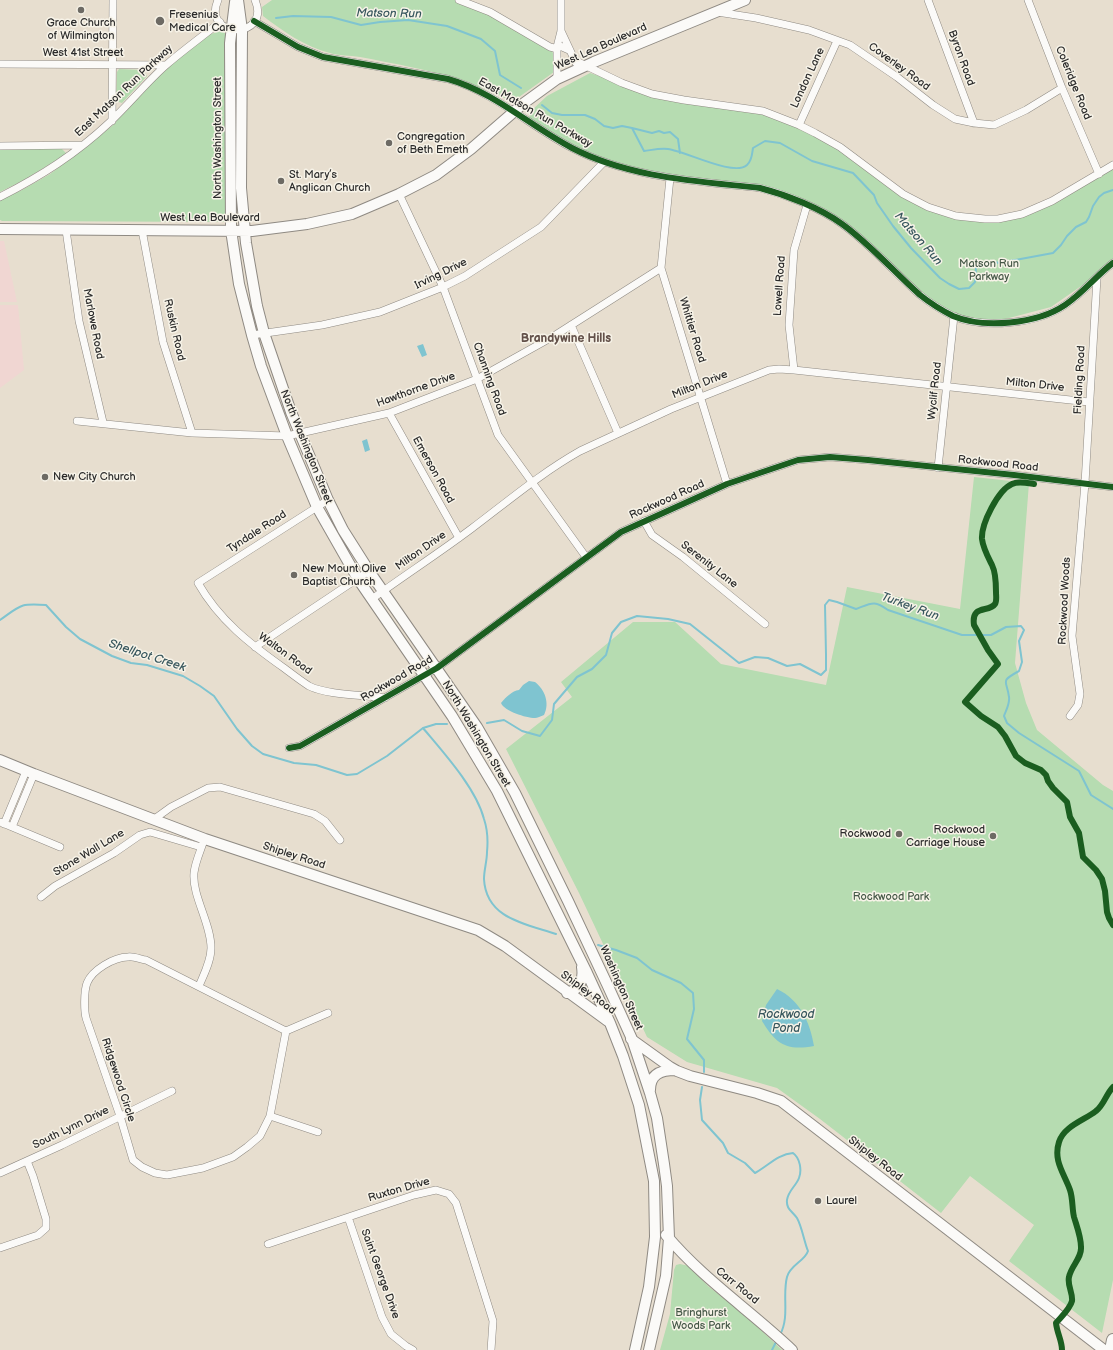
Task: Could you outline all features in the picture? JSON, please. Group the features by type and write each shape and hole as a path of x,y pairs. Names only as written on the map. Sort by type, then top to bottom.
{"highway":[{"path":"1111,1350 1113,1340"}],"main road":[{"name":"North Washington Street","path":"235,0 231,30 230,58 230,230 239,284 261,366 287,436 317,507 358,579 425,674 463,733 497,791 579,955 610,1023"},
{"name":"North Washington Street","path":"238,0 242,30 241,188 246,243 257,306 264,333 300,433 328,500 343,530 382,591 437,668"},
{"name":"West Lea Boulevard","path":"0,229 246,231 291,226 352,214 418,185 450,165 480,142 513,112 537,93 579,65 745,0"},
{"name":"Washington Street","path":"437,668 477,727 515,793 584,934 632,1039 650,1093 657,1118 664,1164 672,1245 649,1350"},
{"name":"Shipley Road","path":"0,760 30,773 154,820 203,843 478,930 505,946 567,993 675,1070 690,1076 757,1093 781,1101 1104,1350"},
{"path":"567,993 576,989 583,980 579,955"},
{"path":"610,1023 639,1105 654,1181 655,1238 647,1295 635,1350"},
{"path":"650,1093 651,1081 656,1074 662,1071 675,1070"},
{"name":"Carr Road","path":"654,1181 659,1221 664,1233 672,1245 707,1278 755,1316 792,1350"},
{"path":"651,1266 659,1252 672,1245"},
{"path":"666,1276 668,1270 675,1261 680,1260 691,1262"}],"street":[{"path":"112,120 113,0"},
{"path":"459,0 490,12 550,47 560,46 569,50"},
{"path":"557,79 557,47 561,32 561,0"},
{"name":"Byron Road","path":"928,0 974,123"},
{"name":"Coleridge Road","path":"1028,0 1062,88 1099,174"},
{"path":"215,1 216,13 220,22 231,30 242,30 254,21 258,12 258,1"},
{"name":"Coverley Road","path":"715,12 756,18 809,30 850,45 897,77 933,105 955,119 994,125 1026,110 1062,88"},
{"name":"East Matson Run Parkway","path":"254,21 298,47 323,58 455,81 472,88 571,147 604,162 630,170 670,178 760,188 773,191 807,205 830,216 848,229 920,294 931,303 954,316 997,324 1018,322 1040,317 1063,306 1113,263"},
{"name":"East Matson Run Parkway","path":"0,197 51,169 83,145 112,120 166,65 220,22"},
{"path":"561,32 569,50 579,65 628,86 652,94 763,111 799,125 840,148 903,194 915,201 934,209 969,218 998,218 1022,214 1052,201 1113,165"},
{"name":"London Lane","path":"799,125 837,40"},
{"name":"West 41st Street","path":"0,64 166,65"},
{"path":"0,146 83,145"},
{"name":"Irving Drive","path":"252,336 322,325 380,312 443,287 465,276 541,227 604,162"},
{"name":"Whittier Road","path":"670,178 661,268 727,484"},
{"name":"Channing Road","path":"399,194 443,287 498,435 586,557"},
{"name":"Lowell Road","path":"794,370 789,325 794,250 807,205"},
{"name":"Marlowe Road","path":"66,230 80,321 103,422"},
{"name":"Ruskin Road","path":"142,230 163,342 192,433"},
{"name":"Hawthorne Drive","path":"77,421 103,422 192,433 287,436 389,413 477,379 554,336 661,268"},
{"name":"Fielding Road","path":"1085,483 1097,278"},
{"name":"Wyclif Road","path":"938,468 954,316"},
{"path":"571,325 618,433"},
{"name":"Milton Drive","path":"372,599 459,538 566,459 671,409 769,370 794,370 1089,402"},
{"name":"Emerson Road","path":"389,413 459,538"},
{"name":"Rockwood Road","path":"289,748 300,746 437,668 621,532 727,484 798,460 830,457 1113,486"},
{"name":"Rockwood Woods","path":"1070,716 1078,705 1080,694 1072,636 1085,483"},
{"name":"Tyndale Road","path":"198,583 328,500"},
{"name":"Serenity Lane","path":"644,521 652,535 683,557 765,624"},
{"path":"255,647 369,571"},
{"name":"Walton Road","path":"198,583 205,595 224,618 255,647 310,686 330,692 385,698"},
{"path":"30,773 2,823 60,847"},
{"path":"12,827 30,773"},
{"path":"154,820 171,807 208,788 220,787 314,814 325,821 340,840"},
{"name":"Stone Wall Lane","path":"41,897 55,886 114,853 140,835 150,832 203,843"},
{"path":"199,986 208,965 211,948 208,926 197,895 194,873 203,843"},
{"name":"Ridgewood Circle","path":"129,956 146,960 199,986 286,1031 270,1116 260,1136 233,1157 203,1168 167,1175 155,1173 142,1168 133,1160 120,1116 84,1010 87,983 97,970 108,962 129,956"},
{"path":"286,1031 328,1013"},
{"name":"South Lynn Drive","path":"0,1173 172,1091"},
{"path":"270,1116 318,1132"},
{"path":"0,1248 38,1235 46,1228 46,1219 27,1161"},
{"name":"Ruxton Drive","path":"268,1244 414,1195 436,1190 449,1194 456,1203 493,1321 491,1350"},
{"name":"Saint George Drive","path":"348,1217 382,1316 391,1334 413,1350"}],"shaded area":[{"path":"0,241 4,241 17,302 0,302"},
{"path":"0,305 18,305 24,370 0,388"}],"green space":[{"path":"272,0 458,0 469,3 550,47 554,55 554,72 512,102 476,85 457,79 360,57 333,54 312,47 286,33 263,16 262,7"},
{"path":"220,31 227,34 227,222 0,220 0,200 22,190 50,174 74,156 112,126 138,96 174,62 208,35"},
{"path":"119,69 143,70 147,76 122,103 116,101 117,72"},
{"name":"Matson Run Parkway","path":"590,73 652,94 763,111 815,133 915,201 969,218 1022,214 1113,166 1113,264 1051,307 990,323 954,316 920,295 863,242 817,209 760,188 670,178 604,161 528,121 531,111 547,96"},
{"path":"61,148 66,153 63,156 24,180 0,192 0,150"},
{"name":"Rockwood Park","path":"974,477 1029,483 1015,663 1026,703 1037,730 1103,785 1113,791 1113,1280 1102,1333 1009,1261 1034,1225 970,1176 941,1213 820,1119 777,1088 687,1062 647,1037 579,893 506,749 572,697 561,682 633,622 675,622 721,664 826,685 847,587 960,609"},
{"name":"Bringhurst Woods Park","path":"680,1264 689,1266 708,1286 745,1315 782,1350 660,1350 670,1314 674,1270 676,1265"}],"water":[{"path":"423,344 427,355 422,357 417,346"},
{"path":"367,439 370,450 365,452 362,441"},
{"path":"529,681 535,682 539,685 546,697 547,706 544,715 536,718 516,714 506,709 501,703 509,695 519,690"},
{"name":"Rockwood Pond","path":"777,989 792,999 803,1013 810,1029 814,1046 796,1047 783,1044 767,1029 762,1021 766,1005"}],"waterway":[{"name":"Matson Run","path":"276,18 293,16 331,17 361,25 408,20 447,26 481,39 495,51 500,75 521,88"},
{"name":"Matson Run","path":"542,105 552,113 562,115 585,115 595,119 604,126 613,128 622,126 632,128 644,151 668,149 721,166 741,168 750,162 753,148 765,141 780,143 812,161 853,173 874,195 877,203 893,226 911,248 940,278 959,289 969,288 975,282 976,268 981,264 990,262 999,263 1053,253 1076,227 1086,222 1099,197 1104,193 1113,190"},
{"name":"Matson Run","path":"632,128 652,133 659,131 664,133 670,132 678,139 680,153"},
{"name":"Turkey Run","path":"487,723 504,720 522,731 540,736 552,720 554,704 577,677 592,669 606,655 612,633 621,622 637,616 668,619 690,624 739,663 755,657 768,658 787,666 800,664 821,675 826,670 825,605 829,600 856,609 869,604 876,604 888,610 962,635 991,635 1006,627 1021,626 1024,630 1019,641 1022,662 1019,671 1009,677 1006,682 1009,700 1004,716 1007,723 1019,733 1079,771 1091,795 1113,809"},
{"name":"Shellpot Creek","path":"0,620 21,606 31,604 46,605 66,627 80,639 112,656 131,663 147,665 183,676 200,686 214,696 237,729 252,746 263,754 294,763 316,765 347,775 357,774 387,756 423,728 458,771 480,807 487,831 487,855 484,879 486,892 492,903 510,918 556,934"},
{"name":"Turkey Run","path":"423,728 436,724 447,724"},
{"name":"Shellpot Creek","path":"598,945 637,958 652,970 681,983 693,993 694,1009 687,1039 704,1060 704,1072"},
{"name":"Shellpot Creek","path":"702,1087 700,1100 702,1120 723,1143 728,1153 745,1163 755,1173 778,1158 788,1154 793,1153 799,1161 800,1175 798,1181 789,1194 787,1203 788,1208 799,1222 808,1251 804,1258 791,1269 787,1277 785,1291 785,1321 780,1335"},
{"name":"Shellpot Creek","path":"772,1350 777,1340"}],"cycle path":[{"path":"254,21 298,47 323,57 448,79 465,85 481,92 572,148 617,166 664,177 760,188 781,194 803,203 842,224 872,249 910,286 928,301 953,316 966,320 995,323 1040,317 1072,300 1113,263"},
{"path":"289,748 300,746 437,668 621,532 727,484 798,460 830,457 868,460 1113,487"},
{"path":"1034,484 1023,482 1012,484 1007,487 991,508 984,525 982,539 994,571 996,582 996,600 992,607 981,610 975,614 974,625 998,664 965,702 981,716 998,727 1005,736 1016,756 1025,763 1041,770 1046,775 1053,788 1067,802 1070,817 1079,833 1083,857 1096,870 1102,879 1107,912 1113,925"},
{"path":"1062,1350 1056,1323 1067,1310 1072,1301 1069,1277 1080,1255 1081,1247 1080,1236 1073,1214 1071,1193 1058,1161 1057,1155 1059,1142 1065,1132 1099,1109 1113,1087"}],"place":[{"name":"Grace Church of Wilmington","path":"81,10"},
{"name":"Fresenius Medical Care","path":"160,21"},
{"name":"Congregation of Beth Emeth","path":"389,143"},
{"name":"St. Mary’s Anglican Church","path":"281,181"},
{"name":"New City Church","path":"45,477"},
{"name":"New Mount Olive Baptist Church","path":"294,575"},
{"name":"Rockwood","path":"899,834"},
{"name":"Rockwood Carriage House","path":"993,836"},
{"name":"Laurel","path":"818,1201"}],"district":[{"name":"Brandywine Hills","path":"566,339"}]}
